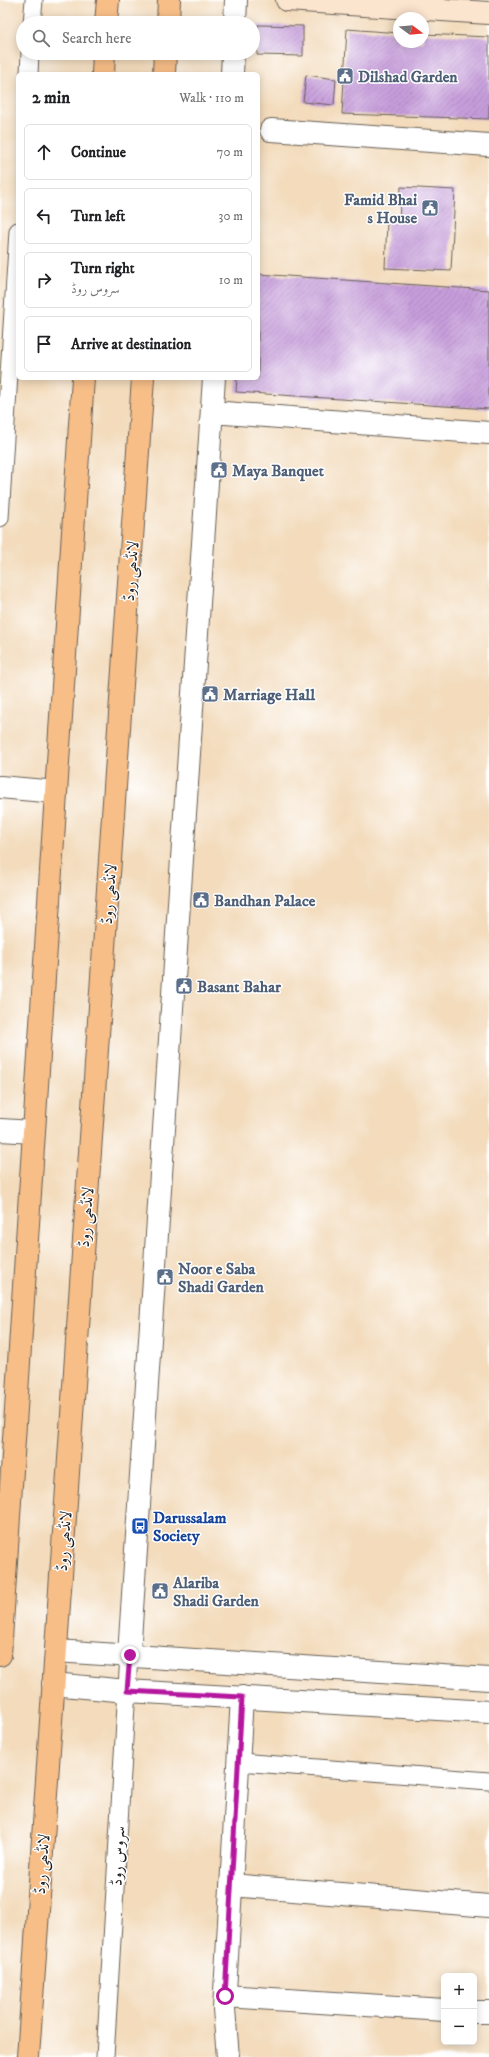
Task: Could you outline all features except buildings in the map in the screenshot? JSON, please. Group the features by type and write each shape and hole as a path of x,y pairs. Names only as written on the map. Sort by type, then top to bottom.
{"main road":[{"path":"107,16 108,0"},
{"path":"168,16 169,0"},
{"path":"287,0 489,13"},
{"path":"103,72 104,60"},
{"path":"164,72 165,60"},
{"path":"0,1655 83,380"},
{"name":"لانڈھی روڈ","path":"28,2057 143,380"}],"street":[{"path":"235,16 236,0"},
{"path":"232,72 233,60"},
{"path":"271,130 489,145"},
{"path":"130,1655 214,380"},
{"path":"212,412 489,433"},
{"path":"0,787 56,792"},
{"path":"0,1130 34,1132"},
{"path":"56,1651 489,1679"},
{"path":"53,1684 127,1691 489,1712"},
{"path":"228,2057 225,1996 240,1762 242,1697"},
{"path":"232,1885 489,1906"},
{"path":"225,1996 441,2010"},
{"path":"477,2012 489,2012"}],"lane":[{"path":"33,16 34,0"},
{"path":"29,72 30,60"},
{"path":"0,518 8,268 16,238"},
{"name":"سروس روڈ","path":"105,2057 130,1655"},
{"path":"240,1762 489,1781"}],"place":[{"name":"Dilshad Garden","path":"345,76"},
{"name":"Famid Bhai s House","path":"430,208"},
{"name":"Maya Banquet","path":"219,470"},
{"name":"Marriage Hall","path":"210,694"},
{"name":"Bandhan Palace","path":"201,900"},
{"name":"Basant Bahar","path":"184,986"},
{"name":"Noor e Saba Shadi Garden","path":"165,1277"},
{"name":"Darussalam Society","path":"140,1526"},
{"name":"Alariba Shadi Garden","path":"160,1591"}],"route":[{"path":"130,1655 127,1691 242,1697 240,1762 225,1996"}]}
